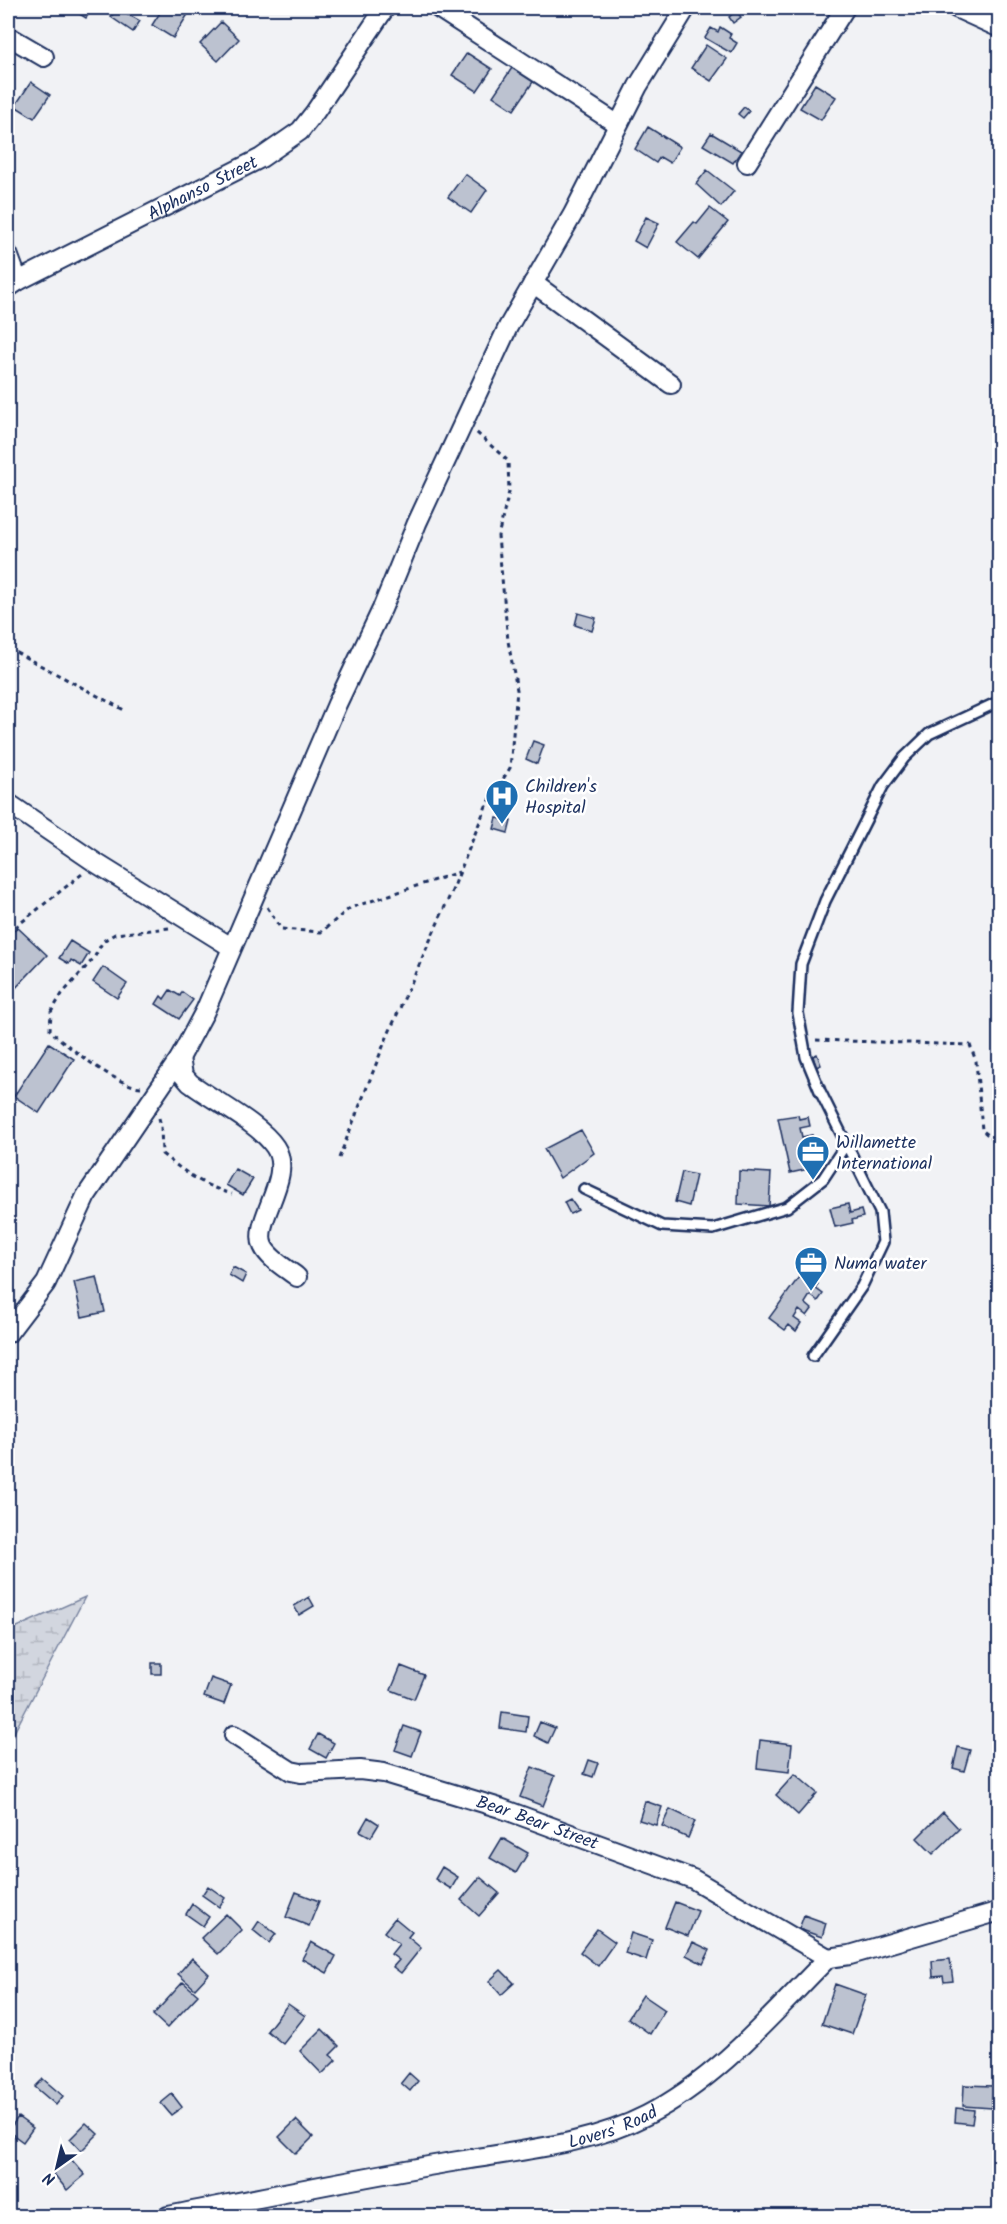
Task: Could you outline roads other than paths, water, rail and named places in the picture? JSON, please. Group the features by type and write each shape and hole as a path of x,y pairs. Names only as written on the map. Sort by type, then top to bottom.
{"street":[{"name":"Alphanso Street","path":"13,284 261,158 282,145 300,131 315,112 385,8"},
{"path":"438,8 617,124"},
{"path":"8,1333 46,1283 82,1204 99,1175 180,1058 205,1011 231,947 464,420 508,327 573,214 617,124 686,8"},
{"path":"747,163 845,8"},
{"path":"956,8 999,28"},
{"path":"8,36 44,57"},
{"path":"8,254 13,284"},
{"path":"533,284 671,384"},
{"path":"8,803 96,863 231,947"},
{"path":"180,1058 183,1075 190,1083 265,1134 276,1148 280,1168 277,1188 262,1230 262,1245 270,1255 297,1277"},
{"name":"Bear Bear Street","path":"234,1735 291,1771 301,1773 360,1770 384,1773 500,1808 582,1837 693,1879 828,1958"},
{"path":"828,1958 859,1952 999,1911"},
{"name":"Lovers' Road","path":"168,2217 449,2162 516,2153 607,2132 647,2115 715,2071 828,1958"}],"lane":[{"path":"813,1356 862,1286 883,1242 880,1212 806,1057 798,1012 801,964 825,901 883,786 904,758 929,734 999,701"},
{"path":"584,1189 662,1226 713,1229 787,1207 823,1179 846,1144"}],"place":[{"name":"Children's Hospital","path":"502,825"},
{"name":"Willamette International","path":"813,1181"},
{"name":"Numa water","path":"811,1292"}]}
